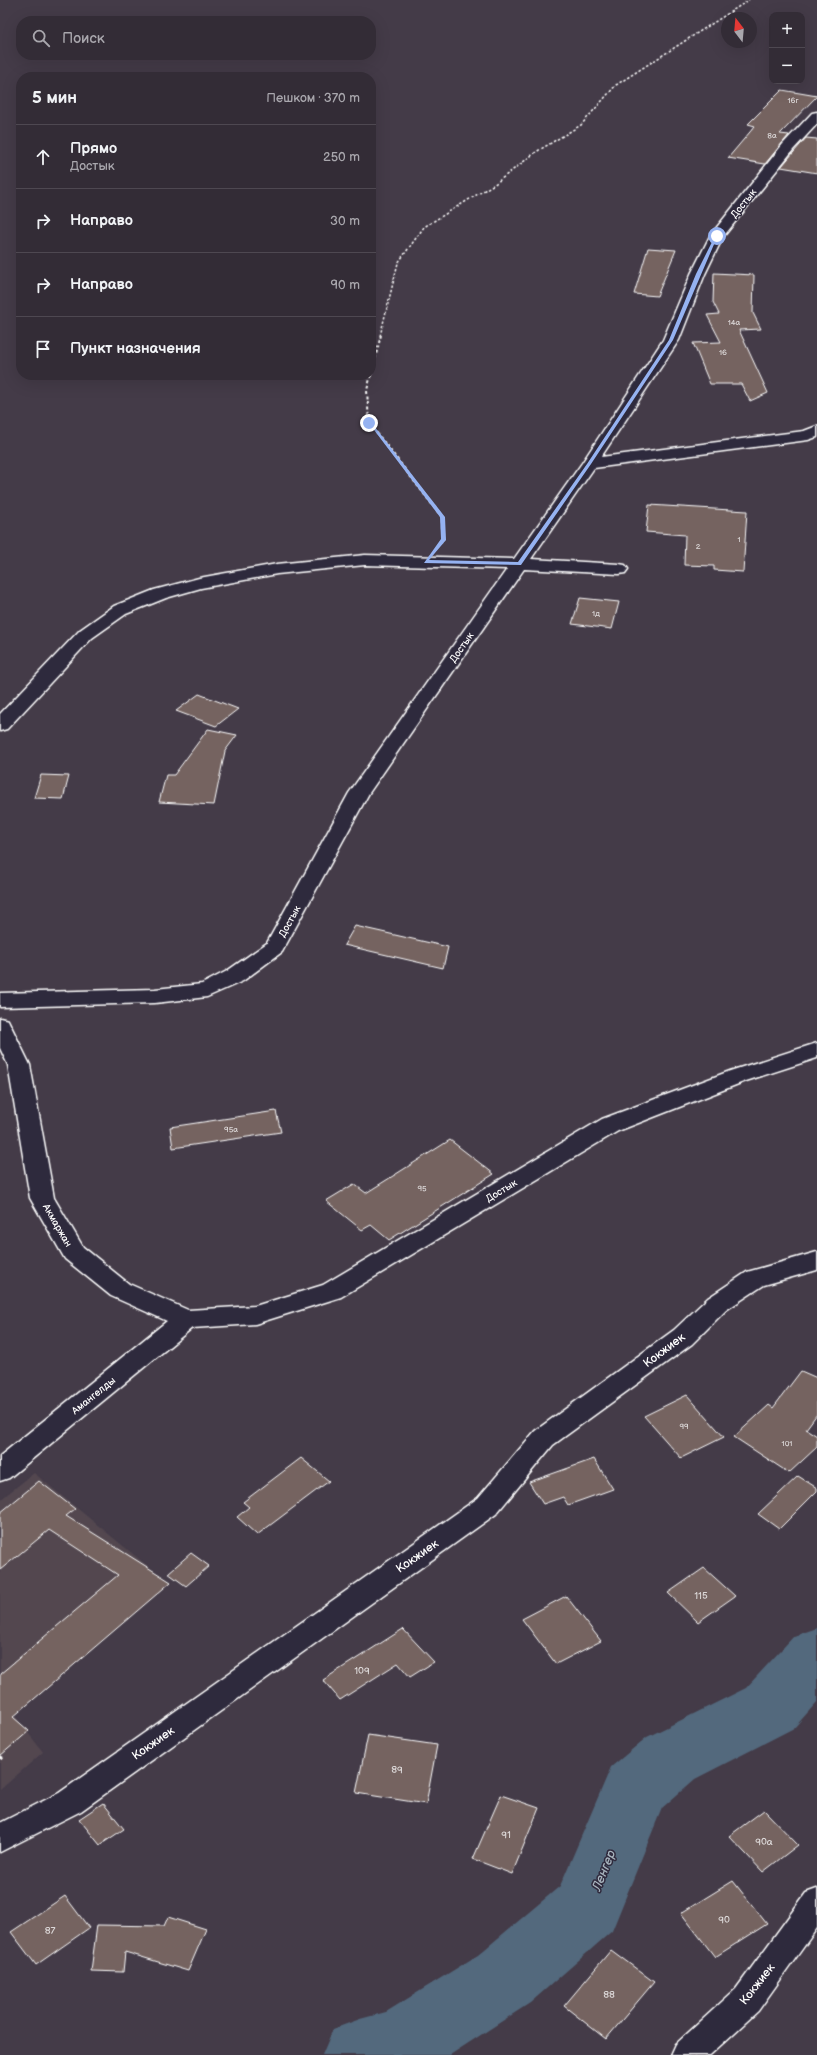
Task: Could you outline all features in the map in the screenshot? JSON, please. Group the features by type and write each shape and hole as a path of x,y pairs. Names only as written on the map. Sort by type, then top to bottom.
{"street":[{"name":"Достык","path":"0,1000 155,996 207,990 236,976 275,947 359,793 589,464 671,340 698,274 717,236 788,147 817,116"},
{"path":"589,464 808,435 817,431"},
{"path":"0,724 86,634 120,610 160,594 199,583 277,569 365,560 520,564 619,569"},
{"name":"Акмаржан","path":"0,1025 19,1065 42,1198 74,1253 120,1290 186,1319"},
{"name":"Достык","path":"186,1319 255,1315 332,1291 610,1125 738,1076 817,1050"},
{"name":"Кокжиек","path":"0,1838 70,1802 487,1506 544,1438 683,1337 717,1304 756,1278 817,1261"},
{"name":"Амангелды","path":"0,1471 186,1319"},
{"name":"Кокжиек","path":"687,2055 747,2000 817,1903"}],"path":[{"path":"376,354 398,263 424,227 496,183 536,152 580,125 616,85 749,0"},
{"path":"370,380 367,390 369,423 442,517 443,540 426,562"}],"shaded area":[{"path":"34,1473 166,1581 11,1711 43,1752 0,1790 0,1500"}],"building":[{"path":"782,90 817,96 780,134 789,135 765,164 728,158 755,126 748,124"},
{"path":"806,138 817,139 817,173 781,167"},
{"path":"648,248 676,250 657,296 634,294"},
{"path":"714,273 754,275 753,313 761,329 739,330 768,393 750,401 741,384 710,384 693,343 721,342 707,315 719,314 713,302"},
{"path":"649,505 747,511 743,572 714,570 714,566 684,565 685,535 646,532"},
{"path":"580,598 619,602 612,629 572,624"},
{"path":"199,694 238,709 216,726 176,711"},
{"path":"208,729 237,735 225,751 214,805 159,802 166,775 174,775"},
{"path":"41,775 69,776 63,799 34,798"},
{"path":"355,926 448,947 443,968 344,945"},
{"path":"276,1111 281,1132 173,1148 170,1127"},
{"path":"450,1140 494,1174 389,1240 371,1225 362,1230 326,1201 354,1184 366,1193"},
{"path":"801,1371 817,1378 817,1414 806,1429 817,1436 817,1447 789,1473 734,1437 769,1405 773,1408"},
{"path":"687,1395 724,1437 681,1458 644,1416"},
{"path":"301,1458 329,1481 257,1535 237,1517 249,1507 243,1502"},
{"path":"594,1459 613,1489 568,1505 563,1497 543,1504 529,1482"},
{"path":"798,1476 817,1488 817,1491 779,1529 758,1514"},
{"path":"39,1481 75,1509 66,1516 171,1582 13,1717 29,1731 0,1756 0,1674 118,1575 49,1530 0,1570 0,1513"},
{"path":"191,1553 209,1566 186,1586 168,1573"},
{"path":"704,1568 735,1596 698,1622 668,1593"},
{"path":"566,1596 601,1641 556,1664 522,1619"},
{"path":"403,1629 434,1662 410,1677 398,1663 340,1700 323,1680"},
{"path":"368,1735 437,1745 426,1804 356,1793"},
{"path":"501,1795 539,1808 512,1874 473,1859"},
{"path":"103,1803 124,1829 100,1845 79,1819"},
{"path":"764,1810 798,1845 763,1872 729,1836"},
{"path":"733,1881 767,1924 715,1957 681,1913"},
{"path":"65,1896 89,1928 36,1965 11,1932"},
{"path":"168,1917 206,1929 188,1971 125,1952 123,1972 91,1971 97,1925 164,1926"},
{"path":"611,1950 654,1982 606,2039 564,2006"}],"waterway":[{"name":"Ленгер","path":"360,2055 403,2043 504,1979 587,1908 635,1789 671,1758 770,1708 817,1656"}],"route":[{"path":"369,423 442,517 443,540 426,562 520,564 589,464 671,340 698,274 717,236"}]}
